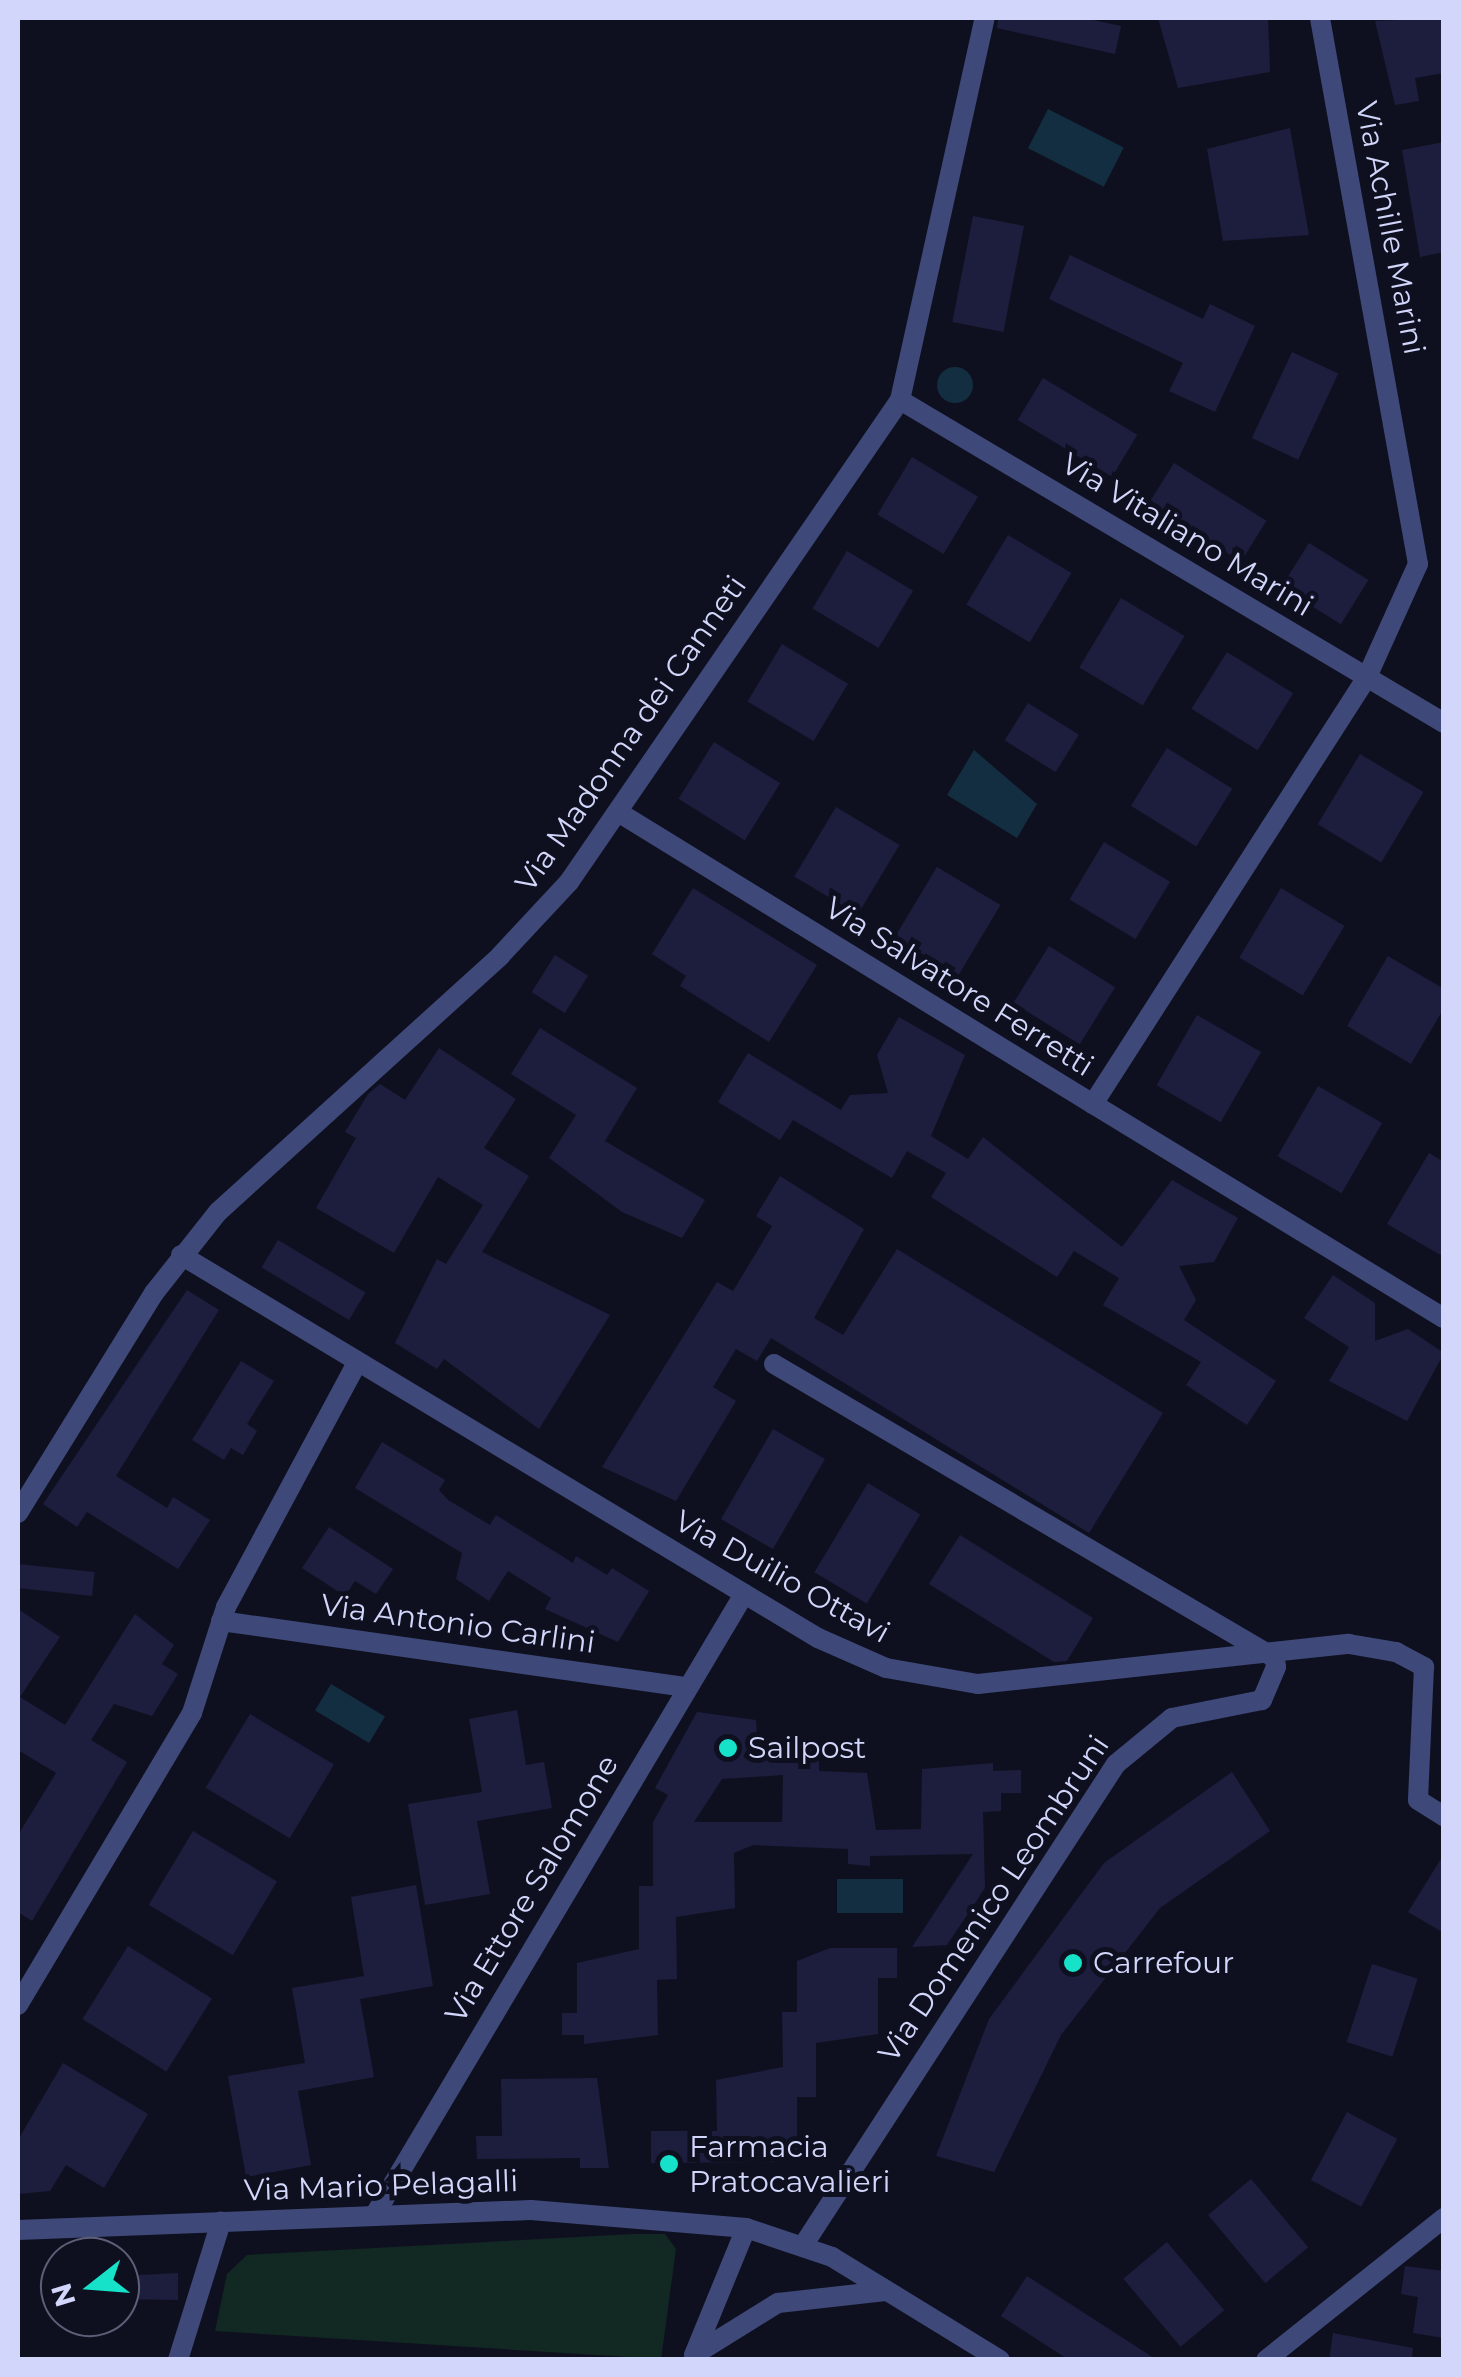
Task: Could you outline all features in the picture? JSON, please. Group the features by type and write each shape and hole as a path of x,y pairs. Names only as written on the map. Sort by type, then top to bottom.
{"street":[{"name":"Via Madonna dei Canneti","path":"18,1512 181,1255 244,1184 520,937 618,812 900,400 985,18"},
{"name":"Via Achille Marini","path":"1320,18 1419,537 1411,587 1367,677"},
{"name":"Via Vitaliano Marini","path":"900,400 1444,724"},
{"name":"Via Salvatore Ferretti","path":"618,812 1093,1104 1367,677"},
{"path":"1093,1104 1444,1318"},
{"name":"Via Duilio Ottavi","path":"181,1255 355,1366 744,1594 866,1660 964,1683 1275,1658 1364,1644 1424,1667 1418,1800 1444,1816"},
{"path":"774,1364 1275,1658"},
{"path":"18,2006 192,1712 221,1621 355,1366"},
{"name":"Via Ettore Salomone","path":"374,2216 744,1594"},
{"name":"Via Antonio Carlini","path":"221,1621 686,1686"},
{"name":"Via Domenico Leombruni","path":"804,2244 1104,1778 1160,1723 1262,1700 1275,1658"},
{"name":"Via Mario Pelagalli","path":"18,2230 578,2211 746,2228 804,2244 1000,2360"},
{"path":"1266,2360 1444,2218"},
{"path":"178,2360 220,2222"},
{"path":"693,2357 746,2228"},
{"path":"693,2357 778,2303 888,2291"}],"green space":[{"path":"665,2234 676,2249 661,2359 215,2331 227,2274 247,2255"}],"water":[{"path":"1048,109 1124,148 1104,187 1028,148"},
{"path":"955,367 968,372 973,385 968,398 955,403 942,398 937,385 942,372"},
{"path":"974,750 1037,804 1017,838 947,795"},
{"path":"331,1684 385,1716 369,1743 315,1711"},
{"path":"837,1879 903,1879 903,1913 837,1913"}],"building":[{"path":"998,18 1084,18 1121,26 1115,54 997,28"},
{"path":"1158,18 1268,18 1270,72 1178,88"},
{"path":"1444,18 1444,73 1415,78 1419,101 1395,105 1375,21"},
{"path":"1290,128 1309,235 1223,241 1207,149"},
{"path":"1444,142 1444,252 1420,257 1402,150"},
{"path":"973,216 1024,226 1003,332 952,322"},
{"path":"1070,255 1203,319 1210,304 1255,326 1215,412 1169,391 1183,363 1049,299"},
{"path":"1292,352 1338,374 1298,460 1252,438"},
{"path":"1043,378 1137,435 1112,477 1018,420"},
{"path":"912,457 978,497 943,554 877,514"},
{"path":"1174,463 1266,521 1241,561 1149,504"},
{"path":"1008,535 1071,573 1030,643 966,604"},
{"path":"1309,543 1368,580 1341,624 1281,587"},
{"path":"847,551 913,591 878,648 812,608"},
{"path":"1121,598 1184,636 1143,706 1079,667"},
{"path":"782,644 848,684 813,741 747,701"},
{"path":"1227,652 1293,693 1258,750 1191,709"},
{"path":"1028,703 1079,735 1056,772 1005,740"},
{"path":"714,742 780,783 745,840 678,799"},
{"path":"1167,748 1232,789 1196,846 1131,806"},
{"path":"1360,754 1423,792 1381,862 1318,824"},
{"path":"836,807 899,845 858,915 794,876"},
{"path":"1104,842 1170,882 1135,939 1069,899"},
{"path":"937,867 1000,905 958,975 895,937"},
{"path":"693,888 817,965 769,1042 680,986 686,976 652,954"},
{"path":"1281,888 1344,926 1303,996 1239,957"},
{"path":"1049,946 1115,987 1080,1044 1013,1003"},
{"path":"555,955 588,976 565,1013 532,992"},
{"path":"1388,956 1444,989 1444,1008 1411,1064 1347,1026"},
{"path":"1197,1015 1261,1052 1221,1122 1156,1085"},
{"path":"899,1017 965,1055 931,1136 968,1159 983,1137 1122,1247 1172,1180 1238,1218 1214,1262 1179,1266 1196,1300 1184,1320 1276,1381 1247,1425 1186,1385 1201,1362 1103,1305 1119,1278 1074,1251 1057,1277 931,1197 946,1173 907,1151 892,1178 793,1120 780,1140 718,1102 748,1053 841,1110 850,1095 888,1093 877,1055"},
{"path":"540,1028 637,1088 605,1141 705,1200 682,1238 622,1212 549,1158 576,1115 511,1074"},
{"path":"439,1048 516,1099 484,1148 529,1176 482,1252 610,1315 539,1429 444,1359 437,1369 395,1343 437,1259 446,1264 483,1205 438,1177 394,1253 316,1208 356,1138 345,1132 368,1094 380,1084 405,1100"},
{"path":"1318,1086 1382,1123 1342,1193 1278,1156"},
{"path":"1429,1153 1444,1162 1444,1257 1387,1224"},
{"path":"780,1176 864,1229 814,1318 843,1335 897,1249 1163,1413 1089,1533 771,1338 757,1361 736,1349 713,1387 736,1401 676,1501 602,1467 717,1282 733,1291 772,1226 756,1216"},
{"path":"278,1240 365,1293 349,1320 262,1267"},
{"path":"1333,1275 1375,1303 1375,1341 1408,1329 1444,1353 1407,1421 1329,1381 1349,1347 1304,1318"},
{"path":"187,1290 219,1310 116,1476 167,1508 173,1497 210,1520 178,1569 87,1512 77,1527 43,1504"},
{"path":"241,1361 274,1381 247,1424 257,1431 243,1455 231,1448 224,1460 192,1440"},
{"path":"773,1429 825,1459 773,1549 721,1519"},
{"path":"382,1442 445,1480 439,1490 448,1500 490,1525 496,1515 573,1563 576,1556 607,1575 612,1568 649,1591 618,1642 545,1609 551,1598 508,1571 489,1601 456,1579 462,1553 355,1488"},
{"path":"868,1483 920,1514 867,1604 814,1572"},
{"path":"329,1527 393,1569 376,1594 355,1581 345,1596 302,1568"},
{"path":"960,1535 1093,1618 1067,1661 1054,1662 929,1584"},
{"path":"18,1564 95,1572 92,1596 18,1588"},
{"path":"18,1609 60,1637 20,1697 65,1725 135,1614 174,1645 162,1664 178,1674 152,1716 114,1704 91,1740 127,1762 32,1921 18,1912 18,1835 56,1773 18,1750"},
{"path":"517,1710 526,1765 544,1762 552,1808 477,1821 490,1894 425,1905 408,1804 482,1792 469,1719"},
{"path":"697,1712 756,1720 758,1747 819,1750 819,1771 867,1773 876,1830 921,1829 922,1769 993,1763 993,1771 1021,1770 1021,1793 1001,1793 1001,1811 983,1812 985,1888 947,1945 912,1947 973,1854 870,1856 870,1866 848,1864 848,1849 753,1845 734,1853 735,1908 676,1917 677,1979 657,1980 658,2035 584,2044 584,2035 562,2035 562,2013 577,2013 577,1963 639,1949 639,1886 653,1886 653,1822 668,1795 655,1788","holes":["783,1775 782,1822 694,1822 722,1779"]},
{"path":"250,1714 334,1764 290,1838 206,1788"},
{"name":"Carrefour","path":"1232,1772 1270,1831 1160,1908 1061,2035 994,2172 936,2156 989,2019 1104,1863"},
{"path":"193,1831 277,1881 233,1955 149,1905"},
{"path":"1444,1854 1444,1933 1408,1912"},
{"path":"416,1885 433,1986 360,1999 374,2077 298,2091 311,2165 246,2177 228,2076 305,2063 292,1988 364,1976 351,1897"},
{"path":"128,1946 212,1998 166,2071 82,2019"},
{"path":"830,1948 897,1948 897,1978 878,1978 878,2034 816,2043 816,2097 797,2097 797,2153 779,2153 779,2162 651,2163 651,2131 717,2131 716,2080 783,2067 782,2012 797,2012 797,1961"},
{"path":"1372,1964 1418,1979 1392,2057 1347,2042"},
{"path":"63,2063 148,2114 104,2188 66,2165 50,2191 18,2194 18,2140"},
{"path":"597,2078 609,2168 580,2168 580,2158 477,2159 476,2136 502,2136 501,2079"},
{"path":"1347,2112 1397,2139 1361,2207 1311,2180"},
{"path":"1251,2179 1308,2247 1265,2283 1208,2215"},
{"path":"1167,2242 1224,2310 1181,2347 1123,2279"},
{"path":"1405,2266 1444,2271 1444,2338 1413,2333 1418,2297 1401,2294"},
{"path":"178,2273 178,2300 140,2299 140,2275"},
{"path":"1027,2276 1157,2360 1069,2360 1001,2316"},
{"path":"1333,2333 1413,2348 1412,2360 1329,2360"}],"place":[{"name":"Sailpost","path":"728,1748"},
{"name":"Carrefour","path":"1073,1963"},
{"name":"Farmacia Pratocavalieri","path":"669,2164"}]}
